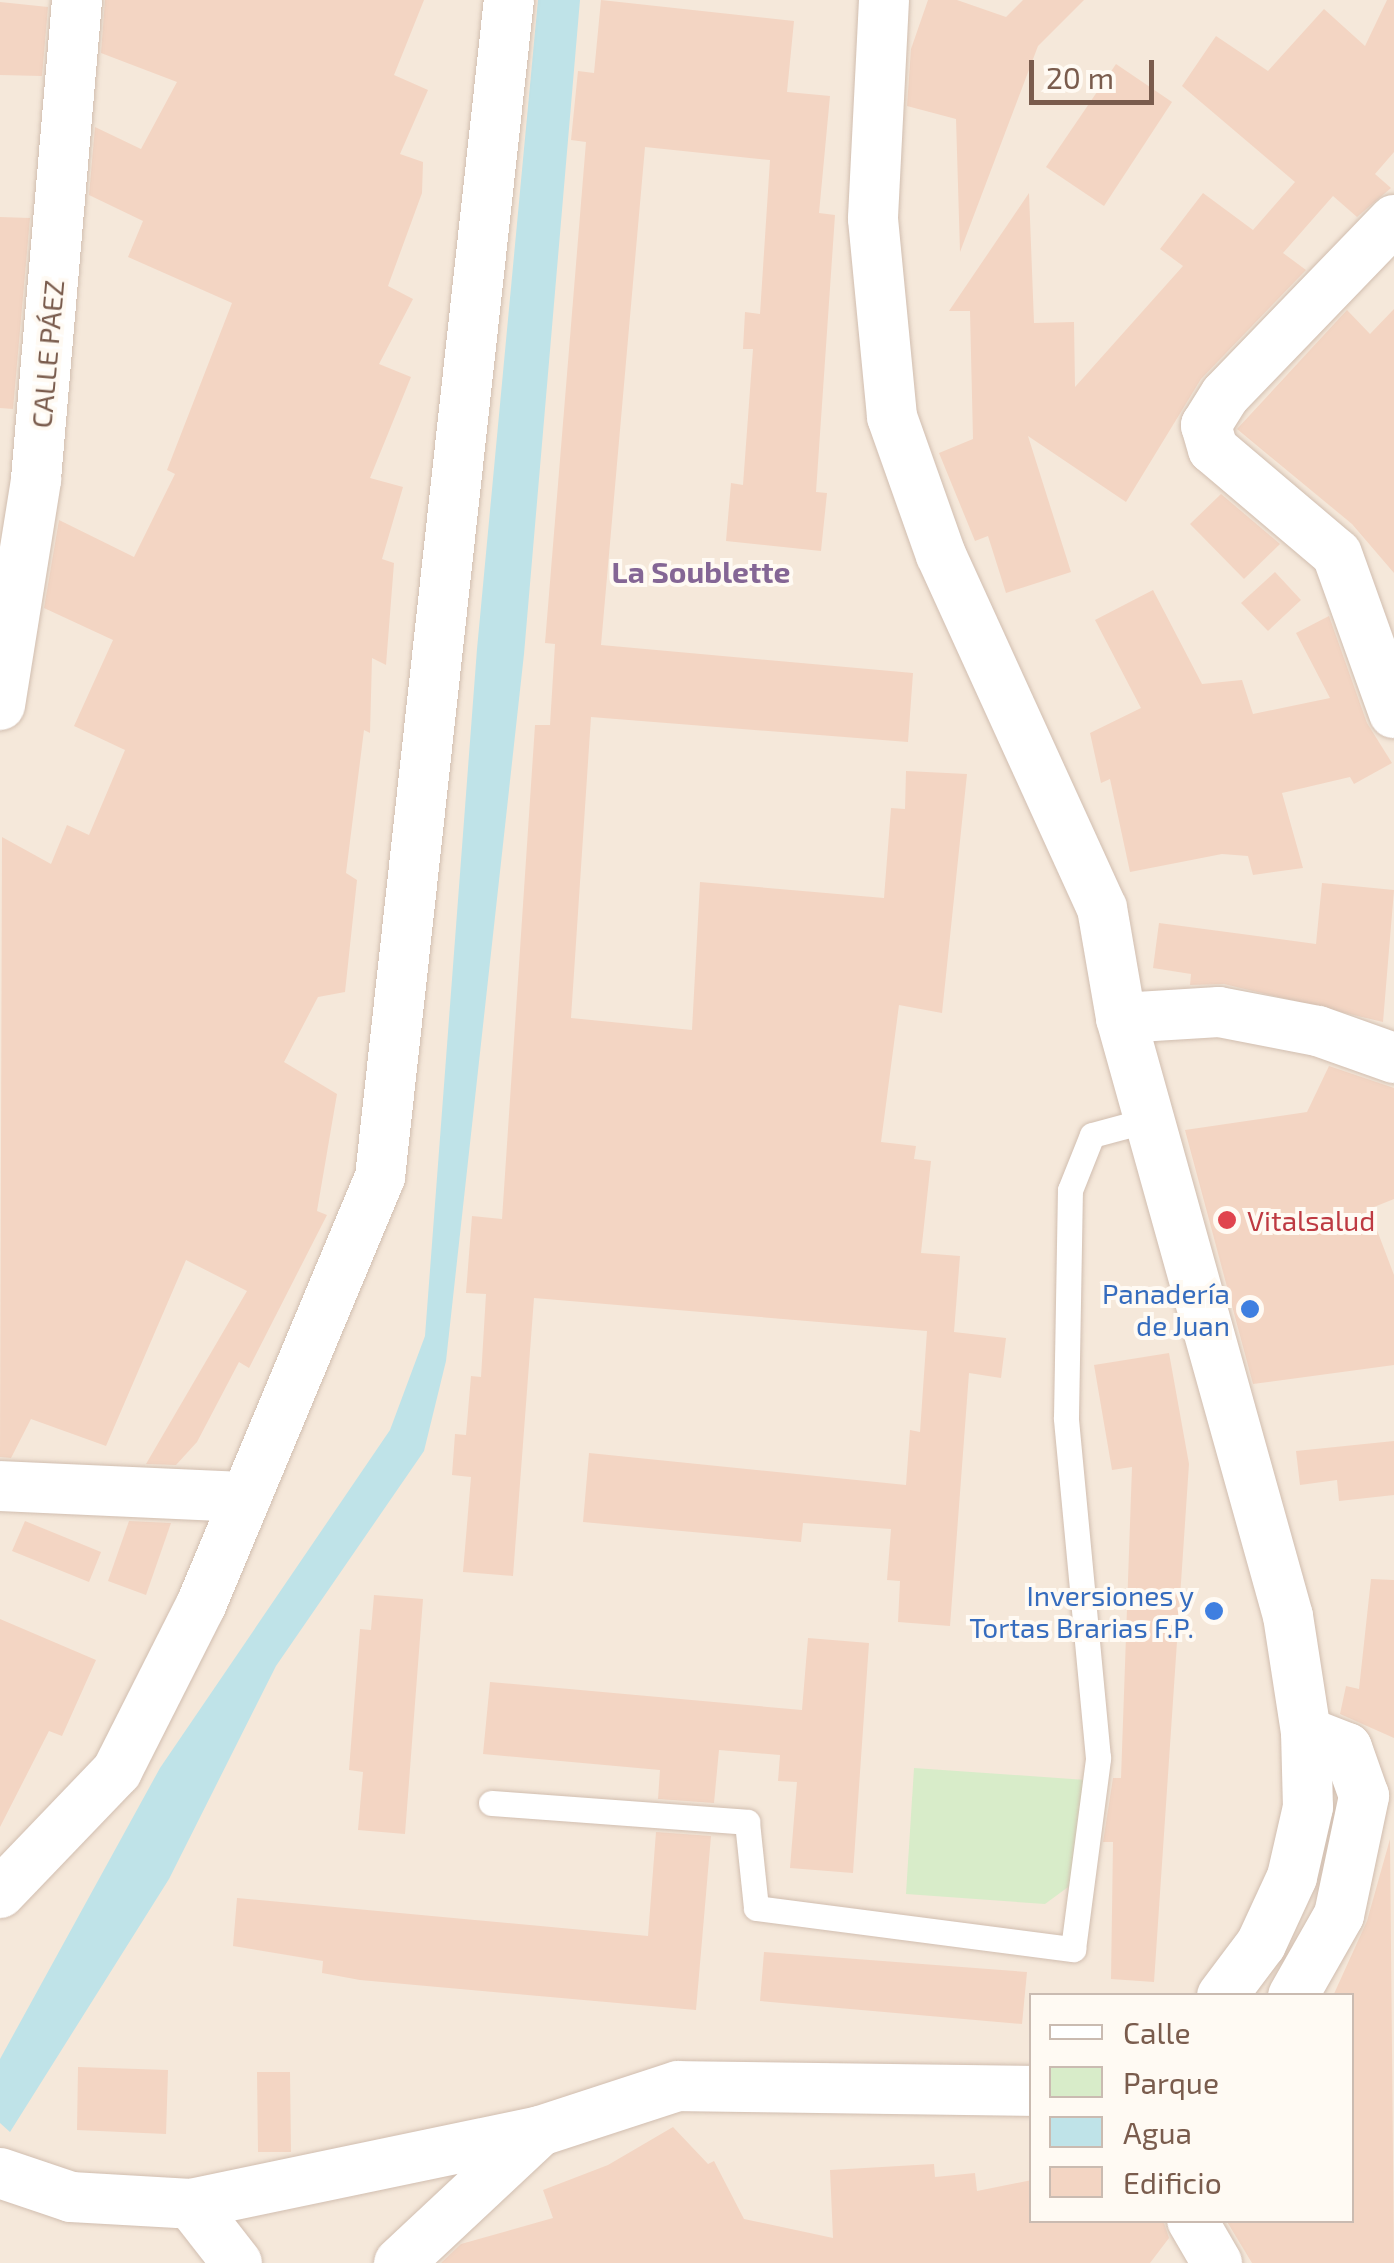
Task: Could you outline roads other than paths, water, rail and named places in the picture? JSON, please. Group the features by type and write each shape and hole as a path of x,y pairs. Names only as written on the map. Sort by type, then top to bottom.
{"street":[{"name":"CALLE PÁEZ","path":"0,706 18,473 77,0"},
{"path":"0,1893 117,1771 246,1497 380,1177 509,0"},
{"path":"884,0 873,220 892,417 941,556 1102,908 1121,1018 1155,1118 1288,1616 1306,1732 1308,1807 1292,1878 1261,1944 1224,1993"},
{"path":"1394,220 1225,395 1206,425 1213,449 1337,554 1394,594"},
{"path":"1337,554 1394,713"},
{"path":"1121,1018 1219,1012 1318,1031 1394,1058"},
{"path":"0,1486 246,1497"},
{"path":"1295,1993 1339,1915 1364,1796 1347,1748 1306,1732"},
{"path":"5,2185 70,2197 191,2204 540,2131 678,2086 1029,2092"},
{"path":"400,2263 540,2131"},
{"path":"191,2204 237,2263"},
{"path":"1194,2223 1217,2263"}],"lane":[{"path":"491,1804 747,1822 756,1908 1073,1949 1098,1758 1066,1418 1070,1190 1092,1135 1155,1118"}],"water":[{"path":"538,0 580,0 524,654 446,1361 424,1451 276,1666 169,1879 10,2132 0,2123 0,2059 160,1768 390,1430 425,1336 477,649"}],"place":[{"name":"Vitalsalud","path":"1227,1220"},
{"name":"Panadería de Juan","path":"1250,1309"},
{"name":"Inversiones y Tortas Brarias F.P.","path":"1214,1611"}],"district":[{"name":"La Soublette","path":"701,571"}]}
